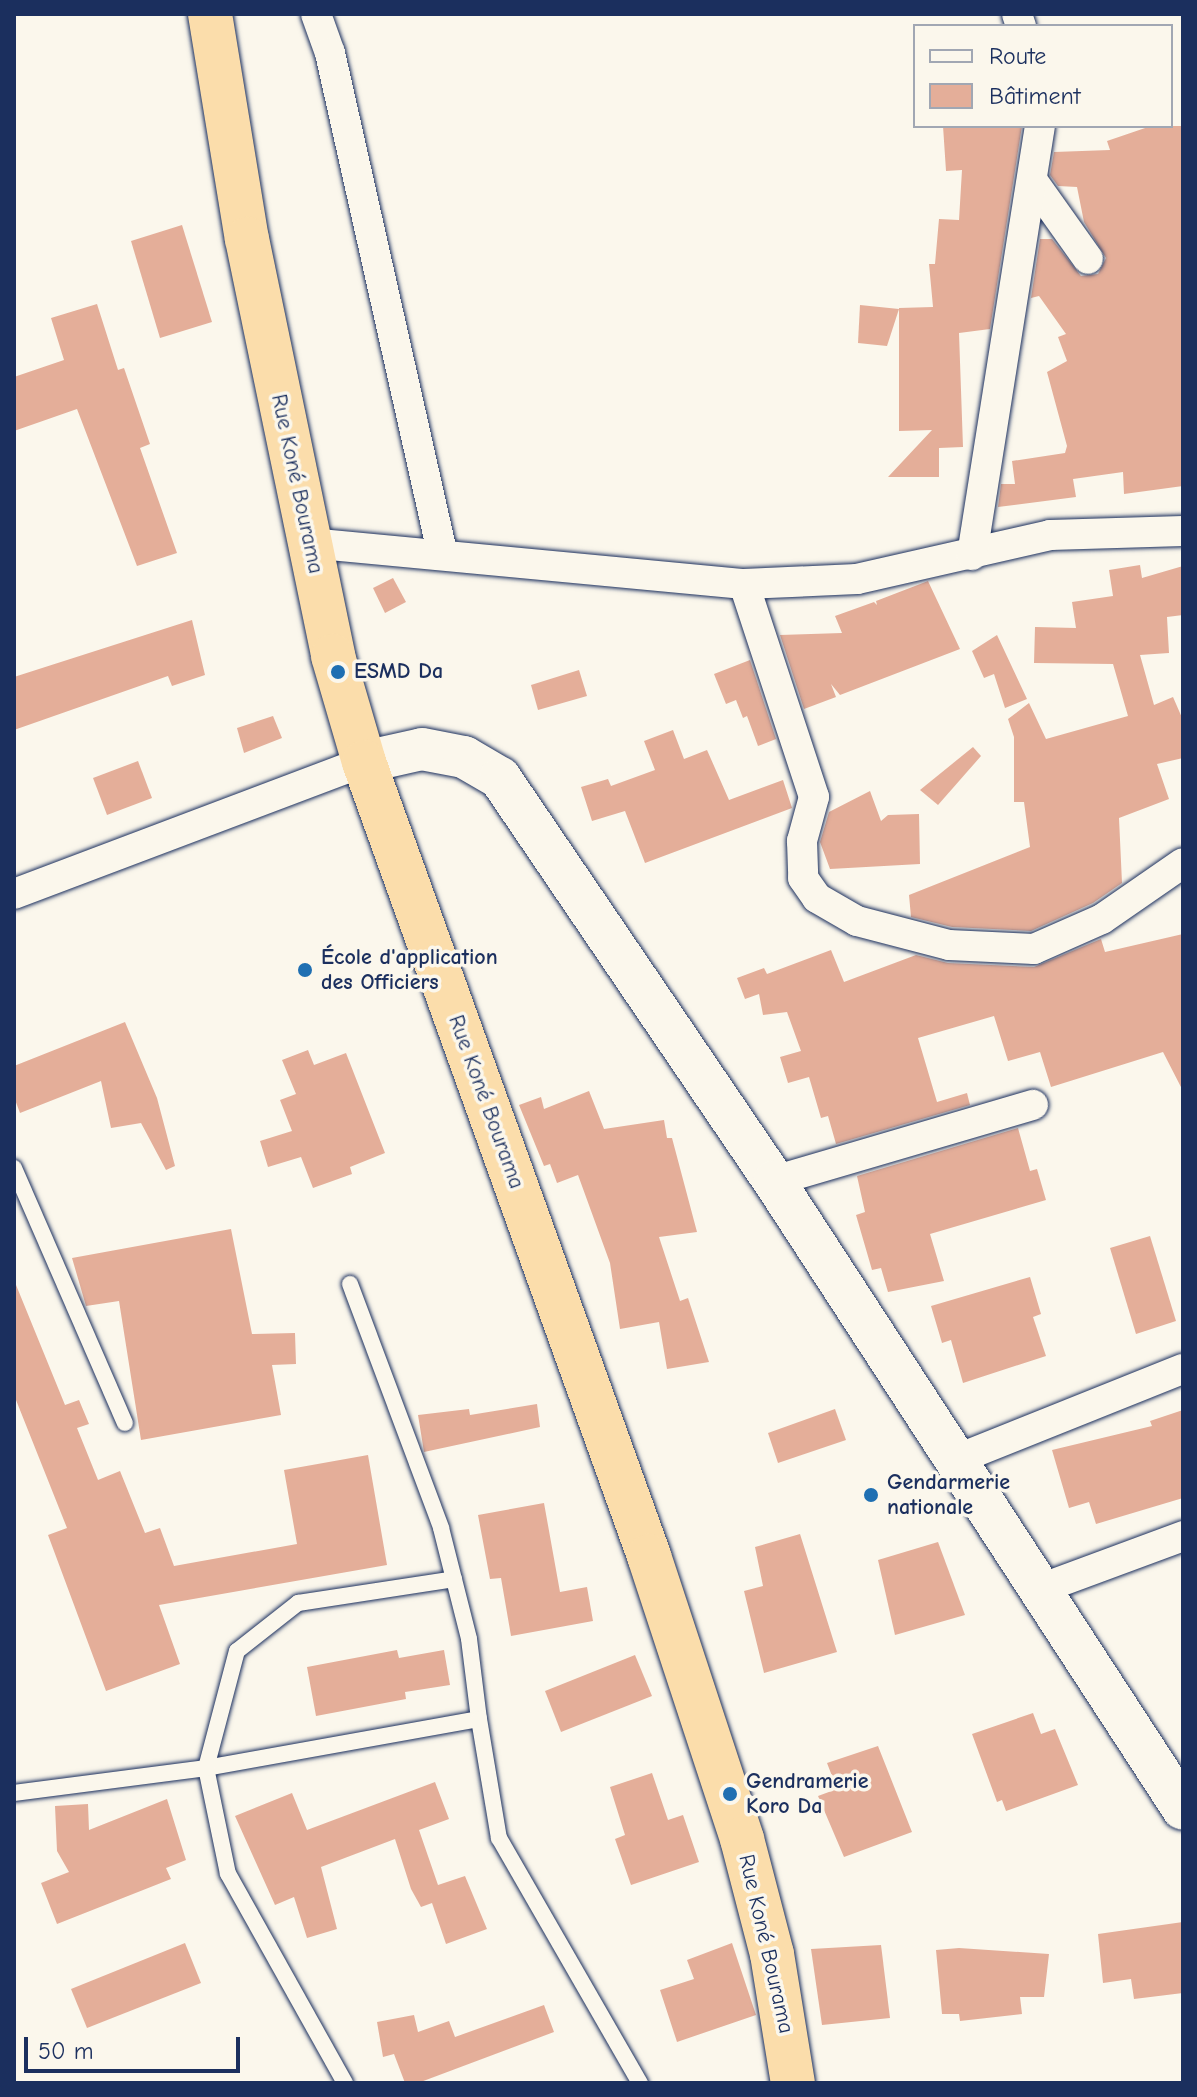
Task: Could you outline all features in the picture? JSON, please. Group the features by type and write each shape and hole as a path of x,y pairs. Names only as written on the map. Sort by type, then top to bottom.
{"highway":[{"name":"Rue Koné Bourama","path":"210,14 247,239 309,543 364,762 649,1556 737,1824 772,1954 793,2083"}],"street":[{"path":"316,14 434,496 442,552"},
{"path":"972,555 1034,183 1040,128"},
{"path":"1034,183 1088,259"},
{"path":"309,543 442,552 744,584 857,579 1050,535 1183,531"},
{"path":"744,584 814,797 802,841 803,878 817,898 857,921 949,945 1034,949 1102,919 1183,863"},
{"path":"14,894 364,762 422,749 464,757 500,778 774,1181 1183,1809"},
{"path":"774,1181 1033,1105"},
{"path":"955,1460 1183,1369"},
{"path":"1040,1589 1183,1536"}],"lane":[{"path":"14,1168 125,1423"},
{"path":"350,1284 441,1528 469,1639 499,1838 640,2083"},
{"path":"345,2083 228,1874 206,1768 237,1651 298,1603 454,1579"},
{"path":"14,1793 206,1768 479,1719"}],"building":[{"path":"1183,126 1183,486 1124,494 1123,472 1073,479 1076,497 998,507 1001,484 1015,484 1012,461 1065,453 1067,446 1047,372 1067,361 1058,337 1066,334 1039,296 1031,298 1040,239 1052,239 1081,276 1098,274 1106,258 1084,222 1077,187 1058,186 1050,175 1054,152 1110,150 1107,141 1145,128"},
{"path":"943,128 1022,128 990,329 959,333 963,447 939,448 939,477 888,477 932,430 899,431 899,308 933,307 929,264 935,264 939,219 959,220 962,170 946,171"},
{"path":"182,225 212,322 160,338 131,241"},
{"path":"97,304 118,370 124,368 150,444 140,448 177,553 137,566 77,409 14,431 14,377 64,360 51,318"},
{"path":"860,305 899,309 887,346 858,343"},
{"path":"1140,565 1142,578 1183,566 1183,615 1167,617 1169,653 1140,655 1154,705 1173,697 1183,720 1183,758 1157,764 1169,799 1119,818 1122,883 1093,903 1031,931 952,927 911,917 909,895 1030,847 1024,802 1014,802 1014,737 1008,719 1029,703 1046,739 1128,716 1113,664 1034,663 1035,627 1076,628 1072,602 1113,596 1109,570"},
{"path":"393,578 406,602 385,613 373,588"},
{"path":"928,581 960,649 840,695 831,684 836,697 804,709 780,635 842,633 835,616 874,602 877,605 876,601"},
{"path":"192,620 205,675 172,686 168,676 14,730 14,677"},
{"path":"997,635 1027,699 1005,708 994,674 984,678 972,651"},
{"path":"750,660 776,739 758,746 747,716 743,718 736,700 726,704 714,674"},
{"path":"579,670 587,696 538,710 531,685"},
{"path":"273,716 282,738 244,753 237,728"},
{"path":"673,730 684,759 707,750 729,800 783,780 792,808 645,863 625,811 592,821 581,787 608,779 611,786 655,770 644,741"},
{"path":"973,747 981,756 938,805 920,790"},
{"path":"138,761 152,798 107,815 93,778"},
{"path":"870,791 881,821 888,815 919,814 920,864 830,869 820,842 829,812"},
{"path":"1183,934 1183,1091 1163,1052 1051,1087 1040,1052 1008,1061 994,1016 918,1038 937,1102 967,1093 970,1105 836,1144 828,1116 821,1118 809,1077 788,1083 780,1057 801,1051 787,1012 763,1015 759,994 745,999 737,978 764,968 767,974 831,950 844,982 916,955 948,963 1034,967 1101,939 1105,952"},
{"path":"125,1022 157,1098 175,1166 166,1170 141,1123 111,1128 101,1081 20,1113 14,1097 14,1066"},
{"path":"308,1050 314,1065 346,1053 385,1153 350,1167 352,1174 313,1188 301,1157 268,1167 260,1141 292,1131 280,1100 296,1094 282,1060"},
{"path":"589,1091 604,1129 664,1120 667,1138 672,1138 697,1232 659,1237 680,1301 688,1298 709,1362 667,1369 659,1322 620,1329 610,1263 578,1175 557,1183 550,1164 544,1166 519,1105 541,1097 544,1109"},
{"path":"1018,1128 1030,1171 1037,1169 1046,1200 930,1234 944,1281 888,1292 881,1268 872,1270 856,1215 865,1212 857,1176"},
{"path":"231,1229 252,1334 295,1333 296,1364 272,1365 281,1415 141,1440 119,1301 86,1306 72,1258"},
{"path":"1150,1236 1176,1321 1136,1334 1110,1248"},
{"path":"1030,1277 1041,1314 1033,1317 1046,1356 963,1383 951,1340 942,1343 931,1306"},
{"path":"14,1280 65,1405 79,1400 89,1424 77,1428 98,1480 120,1471 145,1533 160,1528 174,1566 297,1544 284,1470 368,1455 387,1565 159,1605 180,1664 106,1691 48,1535 67,1528 14,1395"},
{"path":"537,1404 540,1427 424,1452 418,1415 469,1409 470,1415"},
{"path":"835,1409 846,1440 778,1463 768,1433"},
{"path":"1183,1410 1183,1498 1096,1524 1089,1502 1069,1508 1052,1450 1152,1426 1150,1421"},
{"path":"544,1503 560,1592 587,1587 593,1621 511,1636 501,1578 490,1579 478,1515"},
{"path":"800,1534 837,1652 764,1673 744,1591 763,1586 755,1547"},
{"path":"938,1542 965,1615 895,1635 878,1560"},
{"path":"397,1650 399,1658 444,1650 450,1685 405,1692 406,1699 316,1716 307,1667"},
{"path":"635,1655 652,1696 561,1732 545,1691"},
{"path":"1033,1713 1041,1734 1055,1729 1078,1785 1006,1811 1002,1800 997,1802 972,1734"},
{"path":"878,1746 912,1832 844,1857 818,1796 837,1789 827,1763"},
{"path":"652,1773 668,1820 683,1815 699,1862 631,1885 615,1839 625,1835 610,1787"},
{"path":"435,1782 449,1819 419,1830 438,1885 465,1876 487,1929 446,1944 432,1903 421,1907 411,1889 395,1839 321,1867 337,1929 307,1938 294,1897 275,1905 235,1816 292,1793 307,1830"},
{"path":"167,1799 186,1860 166,1868 171,1879 57,1924 41,1883 69,1872 57,1851 55,1806 88,1804 89,1830"},
{"path":"1183,1922 1183,1993 1134,1999 1131,1979 1103,1983 1098,1934"},
{"path":"185,1943 201,1983 87,2028 71,1989"},
{"path":"732,1943 756,2015 677,2042 660,1990 694,1979 687,1960"},
{"path":"881,1945 890,2018 822,2025 811,1949"},
{"path":"959,1948 1049,1954 1044,1997 1020,1997 1022,2014 960,2021 959,2014 942,2014 936,1950"},
{"path":"544,2005 554,2032 418,2083 405,2083 394,2054 383,2057 377,2022 414,2015 418,2032 449,2021 455,2037"}],"place":[{"name":"ESMD Da","path":"338,672"},
{"name":"École d'application des Officiers","path":"305,970"},
{"name":"Gendarmerie nationale","path":"871,1495"},
{"name":"Gendramerie Koro Da","path":"730,1794"}]}
